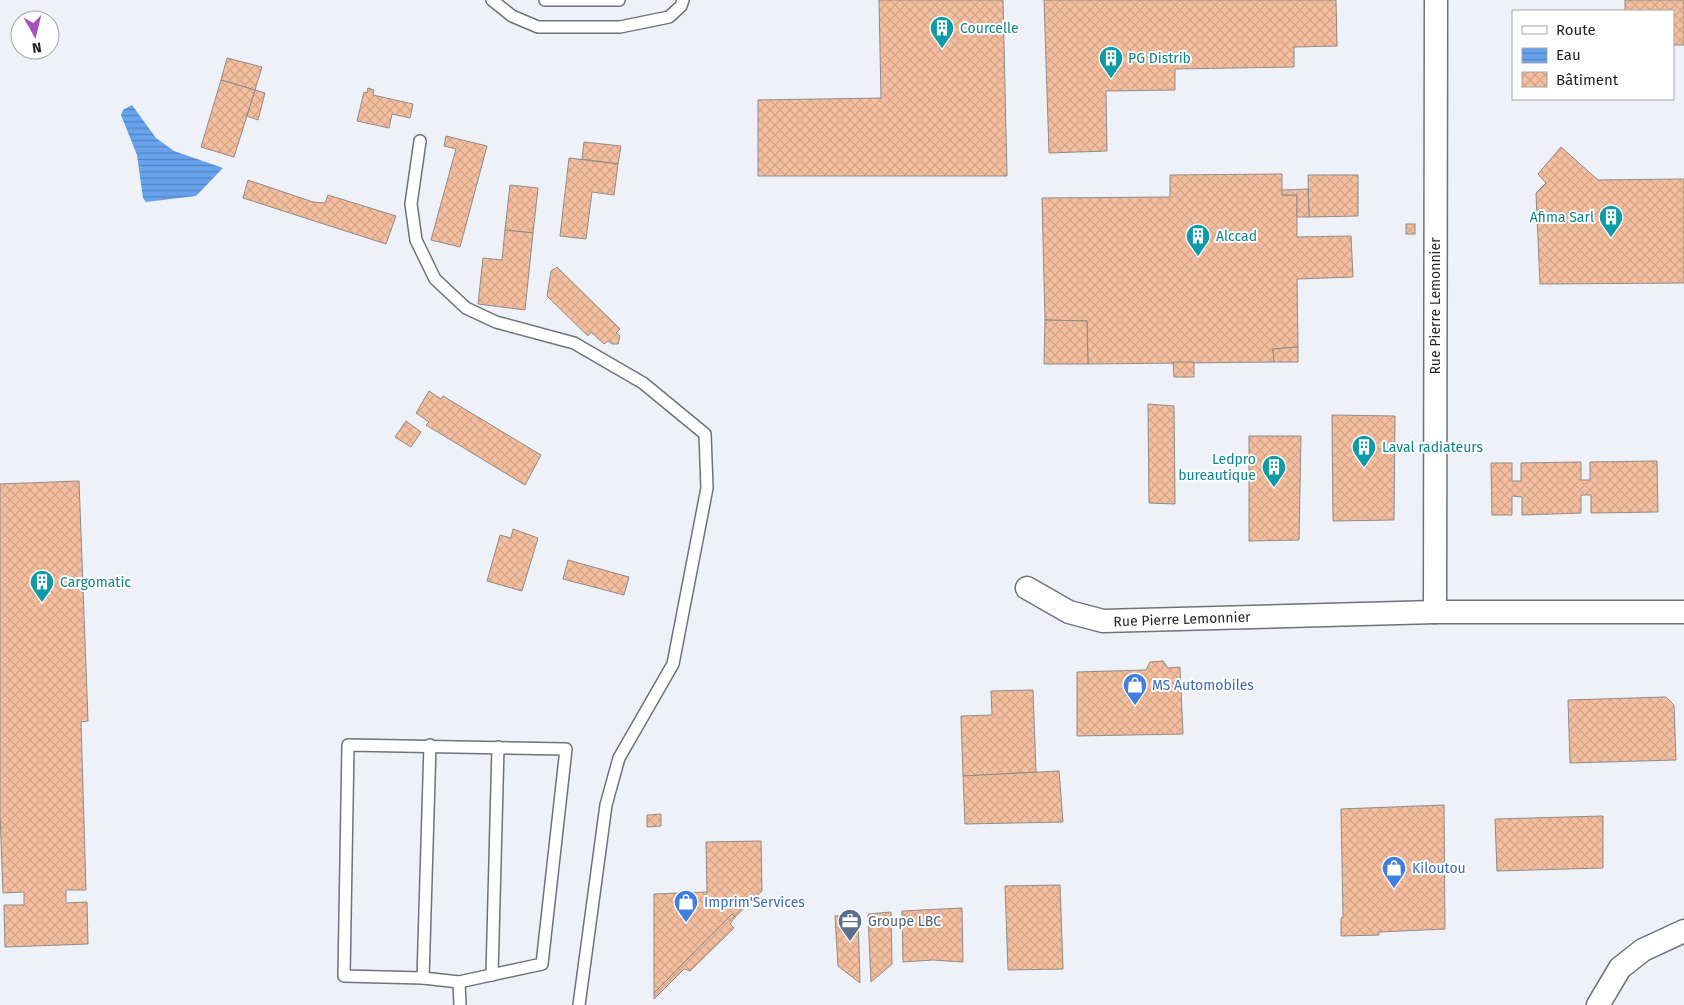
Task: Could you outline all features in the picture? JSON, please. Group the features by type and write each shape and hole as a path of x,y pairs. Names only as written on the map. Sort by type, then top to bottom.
{"street":[{"name":"Rue Pierre Lemonnier","path":"1435,612 1436,0"},
{"name":"Rue Pierre Lemonnier","path":"1026,588 1068,612 1103,621 1435,612 1684,612"},
{"path":"1598,1005 1620,968 1643,950 1684,931"}],"lane":[{"path":"492,0 512,16 538,27 610,27 646,23 669,17 681,6 683,0"},
{"path":"545,0 619,0"},
{"path":"420,141 411,204 416,240 435,279 466,308 496,322 574,343 643,383 705,434 707,488 673,664 619,758 606,805 579,1005"},
{"path":"348,745 498,747 566,748 542,964 459,982 423,978 344,976 348,745"},
{"path":"423,978 430,745"},
{"path":"492,975 498,747"},
{"path":"459,982 460,1005"}],"water":[{"path":"132,105 156,138 174,151 223,168 196,196 146,202 143,198 137,155 121,115 123,110"}],"building":[{"name":"Courcelle","path":"879,0 1003,0 1007,176 758,176 758,100 881,98"},
{"name":"PG Distrib","path":"1044,0 1336,0 1337,46 1294,47 1294,67 1175,69 1175,90 1106,91 1107,151 1049,153"},
{"path":"1625,0 1684,0 1684,45 1674,45 1674,10 1625,10"},
{"path":"227,58 262,67 255,90 221,80"},
{"path":"221,80 255,90 234,157 201,147"},
{"path":"368,88 374,90 373,95 413,104 410,118 392,114 389,128 357,121 364,92 367,93"},
{"path":"255,90 265,93 258,120 247,116"},
{"path":"446,136 487,146 460,247 431,240 456,149 444,146"},
{"path":"584,142 621,146 618,164 582,159"},
{"name":"Afima Sarl","path":"1561,147 1598,180 1684,179 1684,283 1540,284 1536,193 1546,183 1538,174"},
{"path":"569,158 618,164 614,195 592,192 586,239 560,236"},
{"name":"Alccad","path":"1282,174 1282,195 1297,195 1297,237 1351,236 1353,277 1297,279 1298,347 1273,349 1274,362 1088,364 1087,321 1045,320 1042,198 1170,197 1170,175"},
{"path":"1308,175 1358,175 1358,216 1309,217"},
{"path":"248,180 313,202 325,203 328,195 396,216 386,244 243,198"},
{"path":"510,185 538,188 533,233 505,230"},
{"path":"1308,189 1309,217 1297,217 1297,195 1282,195 1282,190"},
{"path":"1406,224 1415,224 1415,234 1406,234"},
{"path":"505,230 533,233 525,310 478,304 483,258 502,260"},
{"path":"557,267 620,329 616,333 620,336 618,344 612,344 608,341 604,344 591,332 588,336 547,296 551,271"},
{"path":"1045,320 1087,321 1088,364 1044,364"},
{"path":"1298,347 1298,362 1274,362 1273,349"},
{"path":"1173,362 1194,362 1194,377 1174,377"},
{"path":"429,391 441,399 443,396 541,455 525,485 426,425 429,422 416,413"},
{"path":"1148,404 1174,406 1175,504 1149,503"},
{"name":"Laval radiateurs","path":"1332,415 1395,416 1394,520 1333,521"},
{"path":"406,421 421,432 411,447 395,437"},
{"name":"Ledpro bureautique","path":"1249,436 1301,436 1299,540 1249,541"},
{"path":"1657,461 1658,512 1591,513 1591,495 1581,495 1581,513 1522,515 1522,497 1512,496 1512,515 1492,515 1491,463 1512,463 1512,481 1521,481 1521,463 1581,462 1581,480 1590,480 1590,462"},
{"name":"Cargomatic","path":"79,481 88,721 81,722 86,890 66,890 66,903 87,902 88,944 5,947 4,905 24,905 24,892 3,893 0,814 0,484"},
{"path":"513,529 538,538 522,591 487,581 500,535 511,538"},
{"path":"568,560 629,577 624,595 563,579"},
{"path":"1163,661 1168,668 1180,667 1183,734 1077,736 1077,672 1146,670 1150,662"},
{"path":"1033,690 1036,772 963,776 961,716 992,715 991,691"},
{"path":"1666,697 1674,705 1676,760 1570,763 1568,700"},
{"path":"1059,771 1063,822 965,824 963,776"},
{"path":"1444,805 1445,929 1379,932 1379,935 1341,936 1341,918 1343,917 1341,809"},
{"path":"661,814 661,826 647,827 647,815"},
{"path":"1603,816 1603,868 1497,871 1495,819"},
{"path":"761,841 762,891 735,917 732,914 654,993 654,894 707,892 706,842"},
{"path":"1060,885 1063,969 1008,970 1005,886"},
{"path":"962,908 963,962 933,960 903,962 902,911"},
{"path":"891,912 892,964 871,982 868,914"},
{"path":"732,914 735,917 730,924 734,928 690,971 684,969 654,999 654,993"},
{"path":"858,914 860,983 838,966 835,916"}],"place":[{"name":"Courcelle","path":"942,49"},
{"name":"PG Distrib","path":"1111,79"},
{"name":"Afima Sarl","path":"1611,238"},
{"name":"Alccad","path":"1198,257"},
{"name":"Laval radiateurs","path":"1364,468"},
{"name":"Ledpro bureautique","path":"1274,488"},
{"name":"Cargomatic","path":"42,603"},
{"name":"MS Automobiles","path":"1135,706"},
{"name":"Kiloutou","path":"1394,889"},
{"name":"Imprim'Services","path":"686,923"},
{"name":"Groupe LBC","path":"850,942"}]}
